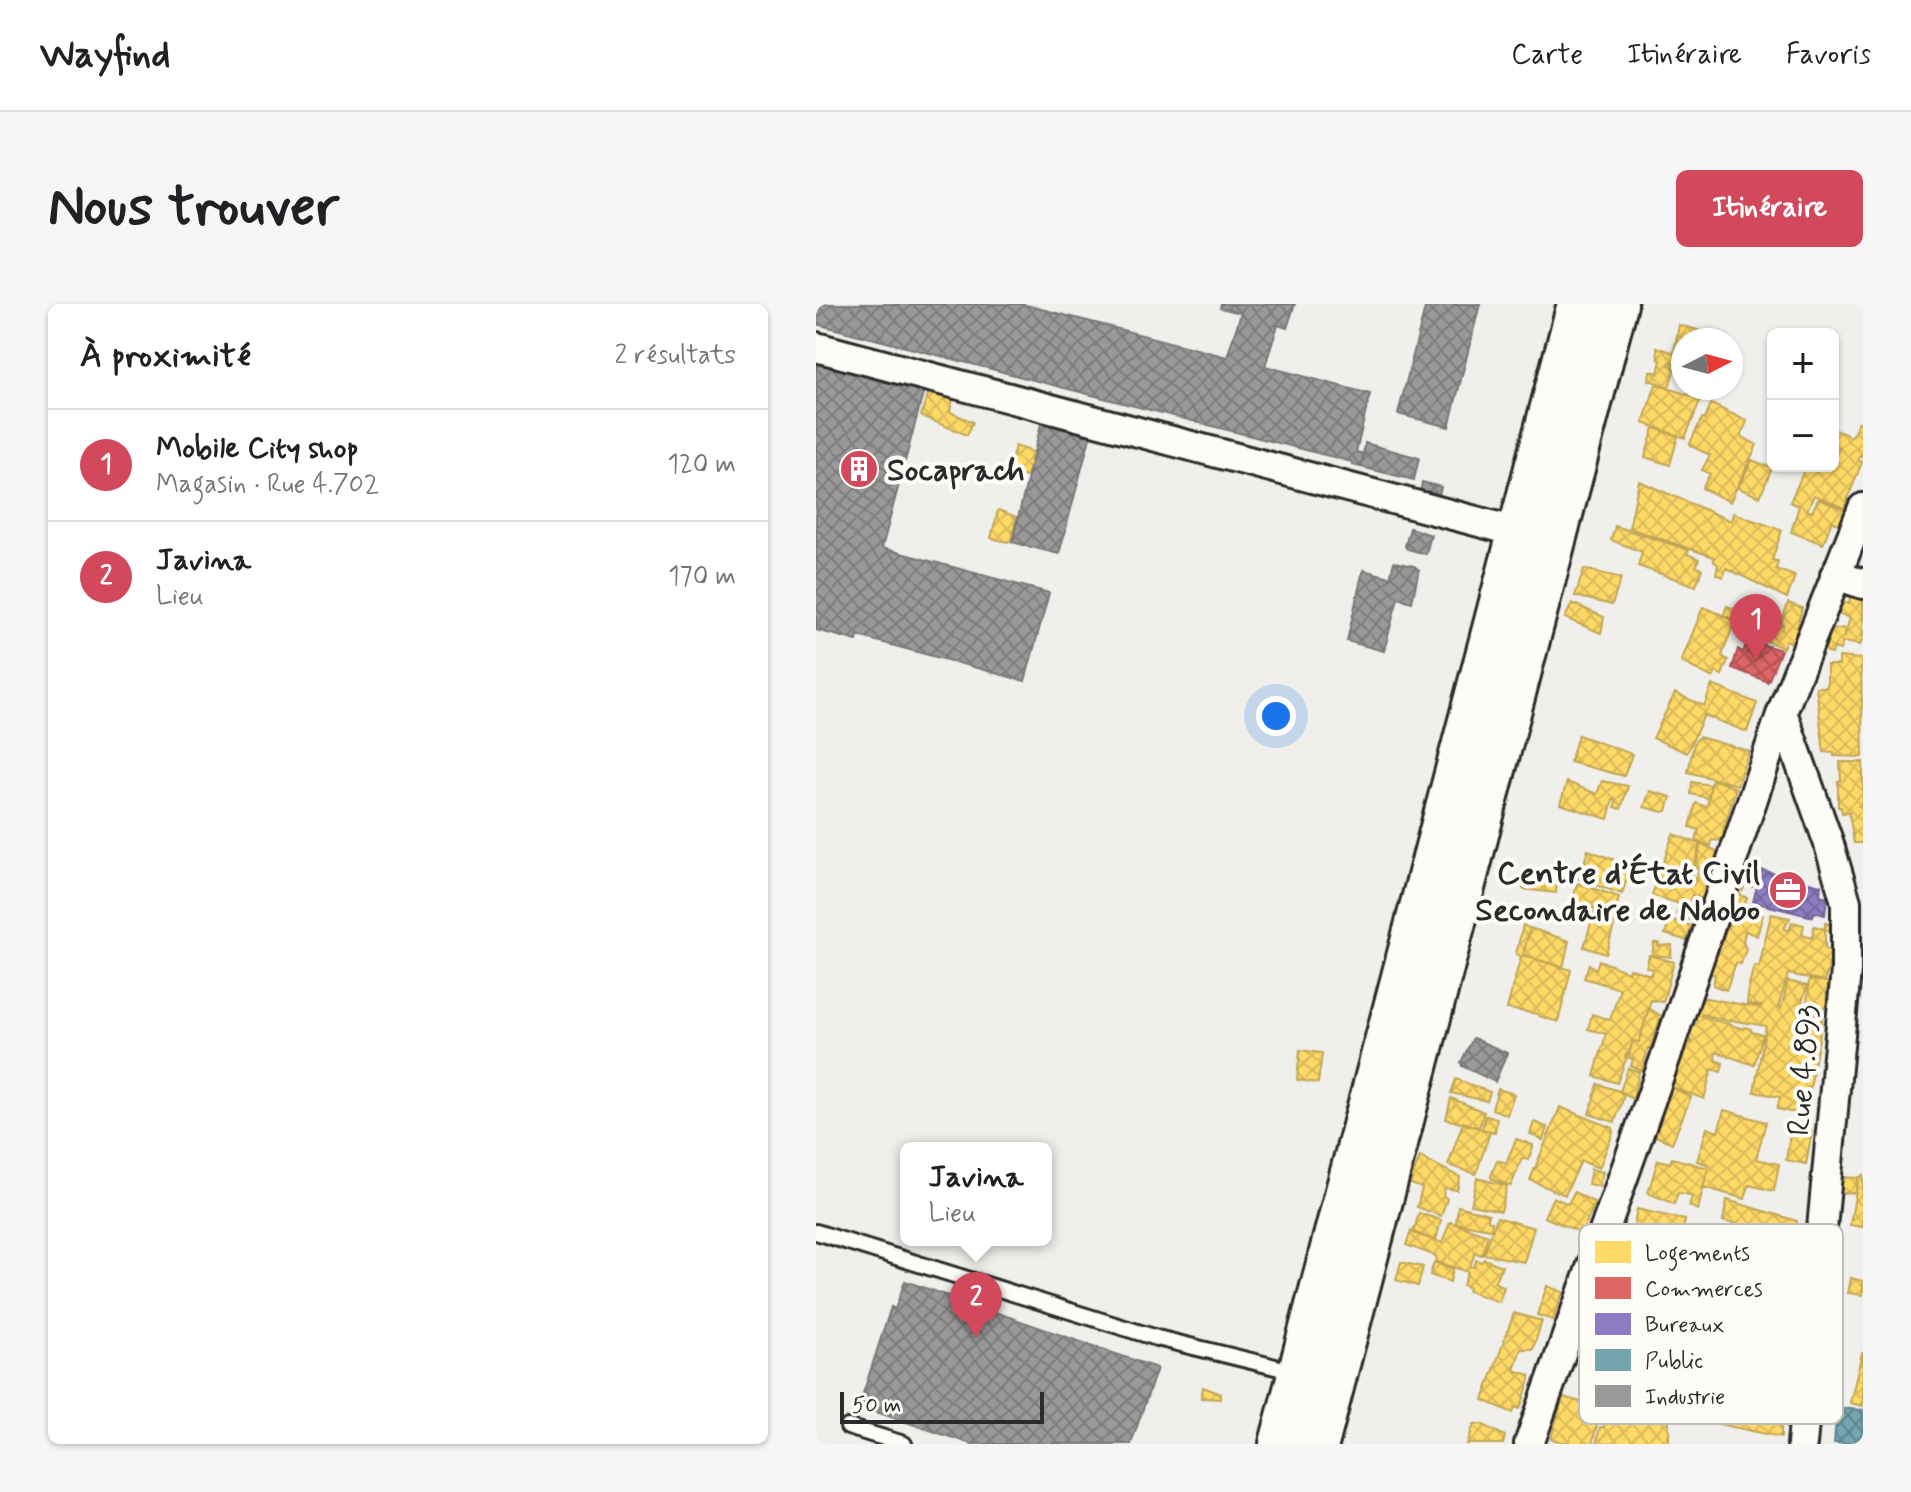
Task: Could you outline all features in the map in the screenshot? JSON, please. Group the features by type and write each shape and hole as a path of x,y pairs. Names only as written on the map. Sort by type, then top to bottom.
{"highway":[{"path":"1316,1444 1521,533 1580,304"},
{"path":"1282,1444 1413,1011 1615,304"}],"street":[{"path":"816,347 1521,533"},
{"path":"1607,1224 1782,712 1863,508"},
{"path":"1835,575 1863,584"},
{"name":"Rue 4.893","path":"1782,712 1828,841 1846,902 1846,970 1822,1224"},
{"path":"1529,1444 1579,1302"},
{"name":"Rue 4.893","path":"1802,1444 1804,1424"}],"lane":[{"path":"816,1232 1157,1338 1301,1373"},
{"path":"848,1427 904,1444"}],"building: Logements":[{"path":"1657,347 1671,352 1669,387 1649,380 1650,371 1658,373 1661,360 1658,359"},
{"path":"1656,384 1671,389 1671,400 1701,400 1685,438 1643,423"},
{"path":"929,391 953,398 950,412 973,422 967,435 921,416"},
{"path":"1711,404 1747,421 1741,436 1757,445 1730,502 1702,488 1710,474 1702,470 1710,455 1690,443"},
{"path":"1858,422 1863,424 1863,457 1860,455 1858,460 1862,462 1844,508 1814,495 1807,510 1812,512 1818,499 1846,510 1840,525 1832,521 1823,544 1791,532 1799,506 1790,502 1803,472 1839,472 1839,432 1852,437"},
{"path":"1654,428 1678,436 1670,465 1645,457"},
{"path":"1015,446 1033,452 1027,477 1008,473"},
{"path":"1752,460 1767,466 1767,472 1770,472 1760,497 1738,488"},
{"path":"1639,481 1731,521 1733,513 1782,530 1772,560 1778,561 1776,569 1795,576 1787,598 1726,568 1723,577 1716,574 1718,564 1714,562 1714,557 1629,528"},
{"path":"998,510 1017,517 1011,540 1007,542 991,538"},
{"path":"1615,526 1689,550 1687,554 1699,559 1696,567 1702,569 1696,586 1638,566 1642,552 1611,540"},
{"path":"1584,569 1621,578 1612,605 1575,596"},
{"path":"1850,584 1863,588 1863,637 1860,645 1843,642 1840,650 1834,648 1832,654 1828,653 1825,649 1826,631 1844,628 1844,638 1850,618 1836,612 1841,601 1849,604"},
{"path":"1572,603 1604,617 1601,633 1565,618"},
{"path":"1788,603 1802,608 1793,643 1786,640 1783,648 1739,629 1746,609 1783,626"},
{"path":"1727,606 1745,613 1740,624 1723,616"},
{"path":"1703,607 1735,620 1722,656 1728,660 1722,675 1716,672 1713,678 1681,662"},
{"path":"1839,657 1861,659 1863,757 1834,756 1834,753 1824,752 1816,687 1827,687 1827,665 1839,665"},
{"path":"1712,685 1757,703 1747,732 1704,715 1687,753 1653,738 1675,693 1704,706"},
{"path":"1578,735 1632,754 1624,776 1570,762"},
{"path":"1699,737 1749,751 1737,785 1688,772 1694,743"},
{"path":"1840,762 1863,762 1863,805 1859,806 1863,808 1863,843 1854,843 1849,812 1842,813 1841,807 1838,807"},
{"path":"1712,779 1736,788 1723,832 1726,834 1724,841 1712,840 1711,846 1696,841 1699,830 1690,827 1696,803 1707,807"},
{"path":"1602,781 1628,786 1621,809 1615,807 1616,800 1613,800 1608,819 1560,804 1567,782 1597,794"},
{"path":"1692,782 1711,785 1708,798 1691,794"},
{"path":"1650,791 1671,797 1667,811 1644,807"},
{"path":"1673,834 1700,844 1691,877 1694,878 1693,886 1699,869 1695,868 1701,844 1717,851 1703,899 1692,895 1690,903 1699,908 1695,922 1676,914 1680,904 1652,895"},
{"path":"1588,850 1631,866 1622,894 1579,879"},
{"path":"1746,863 1752,865 1750,875 1755,877 1753,887 1745,884 1740,892 1736,889 1738,868 1744,871"},
{"path":"1524,871 1557,875 1556,893 1523,889"},
{"path":"1577,883 1619,897 1615,914 1572,902"},
{"path":"1732,891 1747,898 1743,908 1763,915 1757,936 1745,931 1743,942 1746,949 1741,964 1736,963 1726,990 1713,985 1715,975 1706,972"},
{"path":"1595,909 1617,915 1606,954 1584,947"},
{"path":"1771,914 1790,918 1784,929 1789,931 1792,922 1804,925 1802,935 1812,938 1814,926 1825,929 1825,923 1831,924 1831,931 1825,930 1825,948 1832,953 1825,981 1788,974 1778,1008 1781,1009 1788,981 1807,986 1799,1012 1806,1013 1809,980 1828,982 1826,1008 1817,1008 1817,1017 1822,1018 1822,1022 1808,1100 1799,1099 1795,1113 1777,1109 1780,1097 1754,1092 1766,1026 1730,1022 1702,1014 1763,1035 1754,1065 1716,1052 1715,1060 1723,1063 1721,1072 1712,1069 1704,1099 1669,1086 1681,1038 1692,1043 1686,1038 1700,997 1761,1008 1747,1004 1749,985 1754,966 1759,967"},
{"path":"1670,919 1691,926 1688,941 1665,934"},
{"path":"1523,925 1530,929 1523,955 1571,970 1558,1022 1538,1014 1507,1009 1521,956 1516,954"},
{"path":"1530,928 1569,941 1563,968 1523,955"},
{"path":"1654,943 1659,943 1658,946 1672,945 1671,957 1652,955"},
{"path":"1649,955 1674,962 1663,1002 1651,1000 1639,1042 1633,1041 1617,1083 1594,1076 1606,1034 1588,1029 1592,1014 1610,1020 1620,989 1584,978 1589,964 1596,969 1599,960 1628,972 1629,968 1651,975 1653,969 1646,967"},
{"path":"1649,1008 1661,1016 1642,1071 1631,1066 1633,1059 1625,1057 1629,1055 1633,1041 1639,1042"},
{"path":"1300,1050 1322,1053 1318,1083 1297,1080"},
{"path":"1628,1068 1639,1072 1633,1099 1620,1092"},
{"path":"1456,1079 1490,1092 1487,1101 1451,1093"},
{"path":"1598,1084 1625,1093 1615,1122 1589,1114"},
{"path":"1669,1086 1691,1097 1672,1143 1653,1135"},
{"path":"1498,1089 1514,1094 1507,1115 1492,1109"},
{"path":"1451,1098 1484,1112 1479,1128 1446,1119"},
{"path":"1560,1107 1613,1128 1599,1168 1581,1161 1565,1195 1530,1180"},
{"path":"1724,1110 1766,1122 1756,1159 1779,1164 1774,1191 1749,1185 1745,1199 1703,1187 1709,1165 1697,1161 1707,1128 1718,1132"},
{"path":"1485,1116 1497,1118 1495,1132 1482,1129"},
{"path":"1463,1122 1490,1132 1476,1174 1448,1165"},
{"path":"1534,1122 1547,1127 1543,1140 1530,1134"},
{"path":"1791,1127 1812,1131 1806,1164 1786,1160"},
{"path":"1516,1139 1533,1145 1533,1148 1528,1160 1522,1158 1511,1186 1491,1176 1497,1160 1506,1163"},
{"path":"1420,1157 1460,1177 1457,1190 1445,1188 1443,1195 1447,1199 1441,1216 1417,1207 1422,1188 1410,1182"},
{"path":"1672,1158 1708,1168 1698,1210 1689,1206 1692,1196 1678,1193 1674,1204 1648,1193 1658,1160 1670,1163"},
{"path":"1591,1169 1603,1172 1599,1186 1588,1184"},
{"path":"1863,1175 1863,1227 1850,1225 1858,1178"},
{"path":"1841,1177 1858,1178 1856,1193 1840,1193"},
{"path":"1477,1178 1507,1186 1501,1211 1471,1205"},
{"path":"1574,1192 1595,1203 1586,1224 1579,1224 1579,1232 1544,1217 1553,1197 1568,1204"},
{"path":"1727,1200 1797,1221 1796,1224 1734,1224 1723,1221"},
{"path":"1458,1206 1489,1214 1491,1229 1456,1223"},
{"path":"1637,1209 1685,1220 1684,1224 1634,1224"},
{"path":"1419,1213 1441,1220 1436,1241 1413,1233"},
{"path":"1497,1217 1534,1228 1524,1262 1484,1254"},
{"path":"1450,1222 1488,1235 1482,1255 1475,1253 1470,1266 1474,1267 1476,1260 1481,1262 1484,1259 1502,1266 1494,1282 1504,1287 1499,1302 1468,1291 1469,1288 1463,1285 1468,1272 1437,1262 1436,1256 1406,1245 1411,1231 1442,1243"},
{"path":"1401,1262 1423,1267 1418,1286 1396,1280"},
{"path":"1434,1262 1453,1269 1450,1282 1430,1275"},
{"path":"1851,1278 1863,1281 1863,1295 1848,1293"},
{"path":"1547,1286 1563,1292 1553,1320 1537,1315"},
{"path":"1514,1313 1542,1321 1533,1349 1521,1349 1514,1370 1530,1375 1530,1380 1520,1409 1515,1407 1513,1413 1483,1400"},
{"path":"1863,1353 1863,1406 1850,1403"},
{"path":"1203,1387 1221,1394 1220,1399 1201,1398"},
{"path":"1563,1397 1579,1402 1579,1424 1598,1424 1592,1444 1572,1444 1551,1439"},
{"path":"1474,1424 1482,1424 1505,1436 1503,1444 1467,1444"},
{"path":"1604,1424 1669,1424 1669,1444 1596,1444 1600,1427"},
{"path":"1718,1424 1781,1424 1781,1437"}],"building: Commerces":[{"path":"1748,640 1781,650 1768,682 1732,668 1738,649 1743,652"}],"building: Bureaux":[{"name":"Centre d’État Civil Secondaire de Ndobo","path":"1761,870 1821,885 1820,895 1827,897 1825,915 1814,912 1813,917 1753,902"}],"building: Public":[{"path":"1843,1408 1863,1410 1863,1444 1834,1443 1836,1424 1843,1424"}],"building: Industrie":[{"path":"816,304 1022,304 1227,357 1241,313 1220,308 1221,304 1295,304 1287,328 1278,325 1265,366 1370,394 1356,452 1364,454 1361,467 1352,465 1352,462 816,324"},
{"path":"1426,304 1480,304 1449,427 1398,414"},
{"name":"Socaprach","path":"816,359 924,390 882,548 1049,593 1025,681 858,636 857,641 816,630"},
{"path":"1042,420 1091,434 1059,554 1012,542"},
{"path":"1365,443 1419,458 1414,480 1361,467"},
{"path":"1422,482 1441,487 1438,499 1420,494"},
{"path":"1410,528 1431,535 1426,554 1405,546"},
{"path":"1394,562 1419,570 1412,602 1398,598 1384,651 1347,641 1363,570 1390,577"},
{"path":"1473,1038 1507,1053 1495,1082 1462,1066"},
{"path":"905,1281 1157,1368 1131,1444 971,1444 859,1406 891,1307 895,1309"}],"place":[{"name":"Socaprach","path":"859,469"},
{"name":"Mobile City shop","path":"1756,660"},
{"name":"Centre d’État Civil Secondaire de Ndobo","path":"1788,890"},
{"name":"Javina","path":"976,1338"}]}
